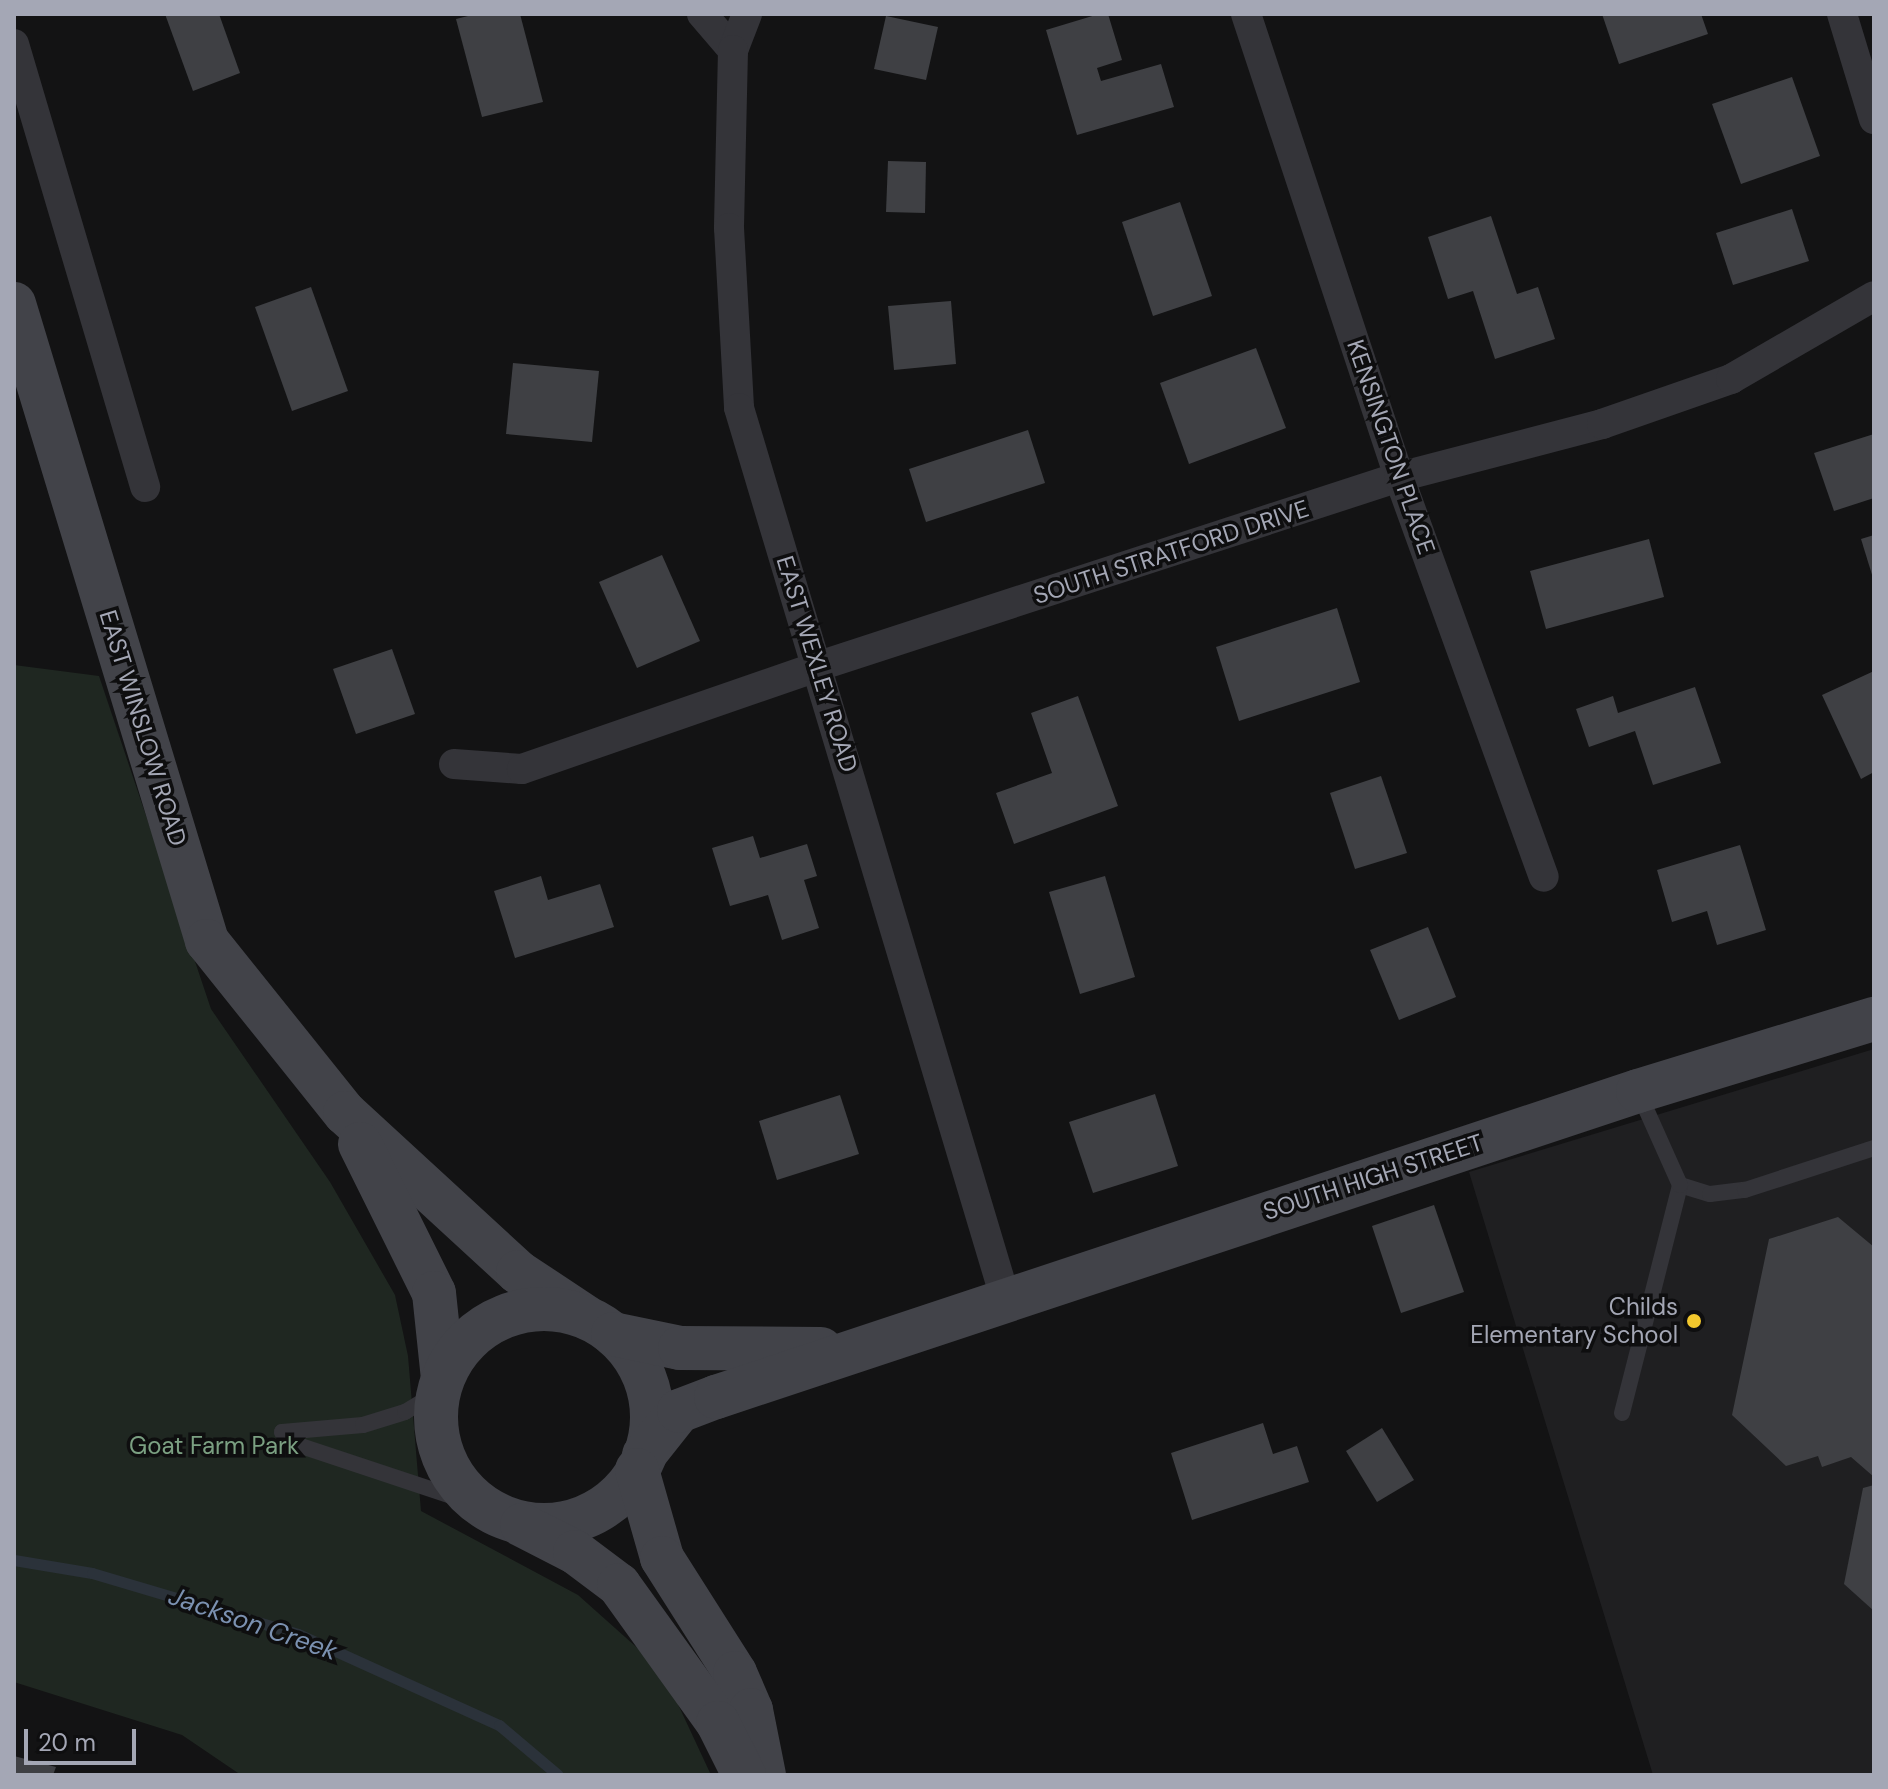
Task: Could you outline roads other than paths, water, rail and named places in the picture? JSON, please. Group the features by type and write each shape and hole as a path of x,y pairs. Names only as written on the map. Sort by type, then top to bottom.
{"main road":[{"name":"EAST WINSLOW ROAD","path":"14,304 207,941 345,1113 488,1247 599,1326"},
{"name":"SOUTH HIGH STREET","path":"640,1463 679,1411 1638,1091 1874,1019"},
{"name":"EAST WINSLOW ROAD","path":"345,1113 434,1293 442,1385"},
{"path":"500,1514 552,1526 578,1521 622,1493 640,1463 652,1427 651,1400 631,1352 599,1326 530,1309 505,1316 481,1329 442,1385 435,1416 441,1450 458,1482 500,1514 575,1552 619,1585 718,1723 744,1775"},
{"name":"SOUTH HIGH STREET","path":"599,1326 680,1348 748,1352 876,1346"},
{"path":"640,1463 662,1558 735,1673 751,1710 764,1775"}],"street":[{"path":"702,14 733,50"},
{"name":"EAST WEXLEY ROAD","path":"747,14 733,50 729,228 739,408 819,666 1006,1301"},
{"name":"KENSINGTON PLACE","path":"1246,14 1399,477 1544,877"},
{"path":"1842,14 1874,119"},
{"path":"14,44 145,487"},
{"name":"SOUTH STRATFORD DRIVE","path":"454,764 522,769 819,666 1399,477 1602,424 1731,379 1874,296"}],"lane":[{"path":"1622,1413 1680,1185 1638,1091"},
{"path":"1680,1185 1710,1194 1745,1190 1874,1148"},
{"path":"442,1385 405,1412 363,1425 282,1432 301,1446 500,1514"}],"waterway":[{"name":"Jackson Creek","path":"14,1560 92,1573 298,1634 499,1725 558,1775"}],"place":[{"name":"Childs Elementary School","path":"1694,1321"}],"park label":[{"name":"Goat Farm Park","path":"214,1446"}]}
